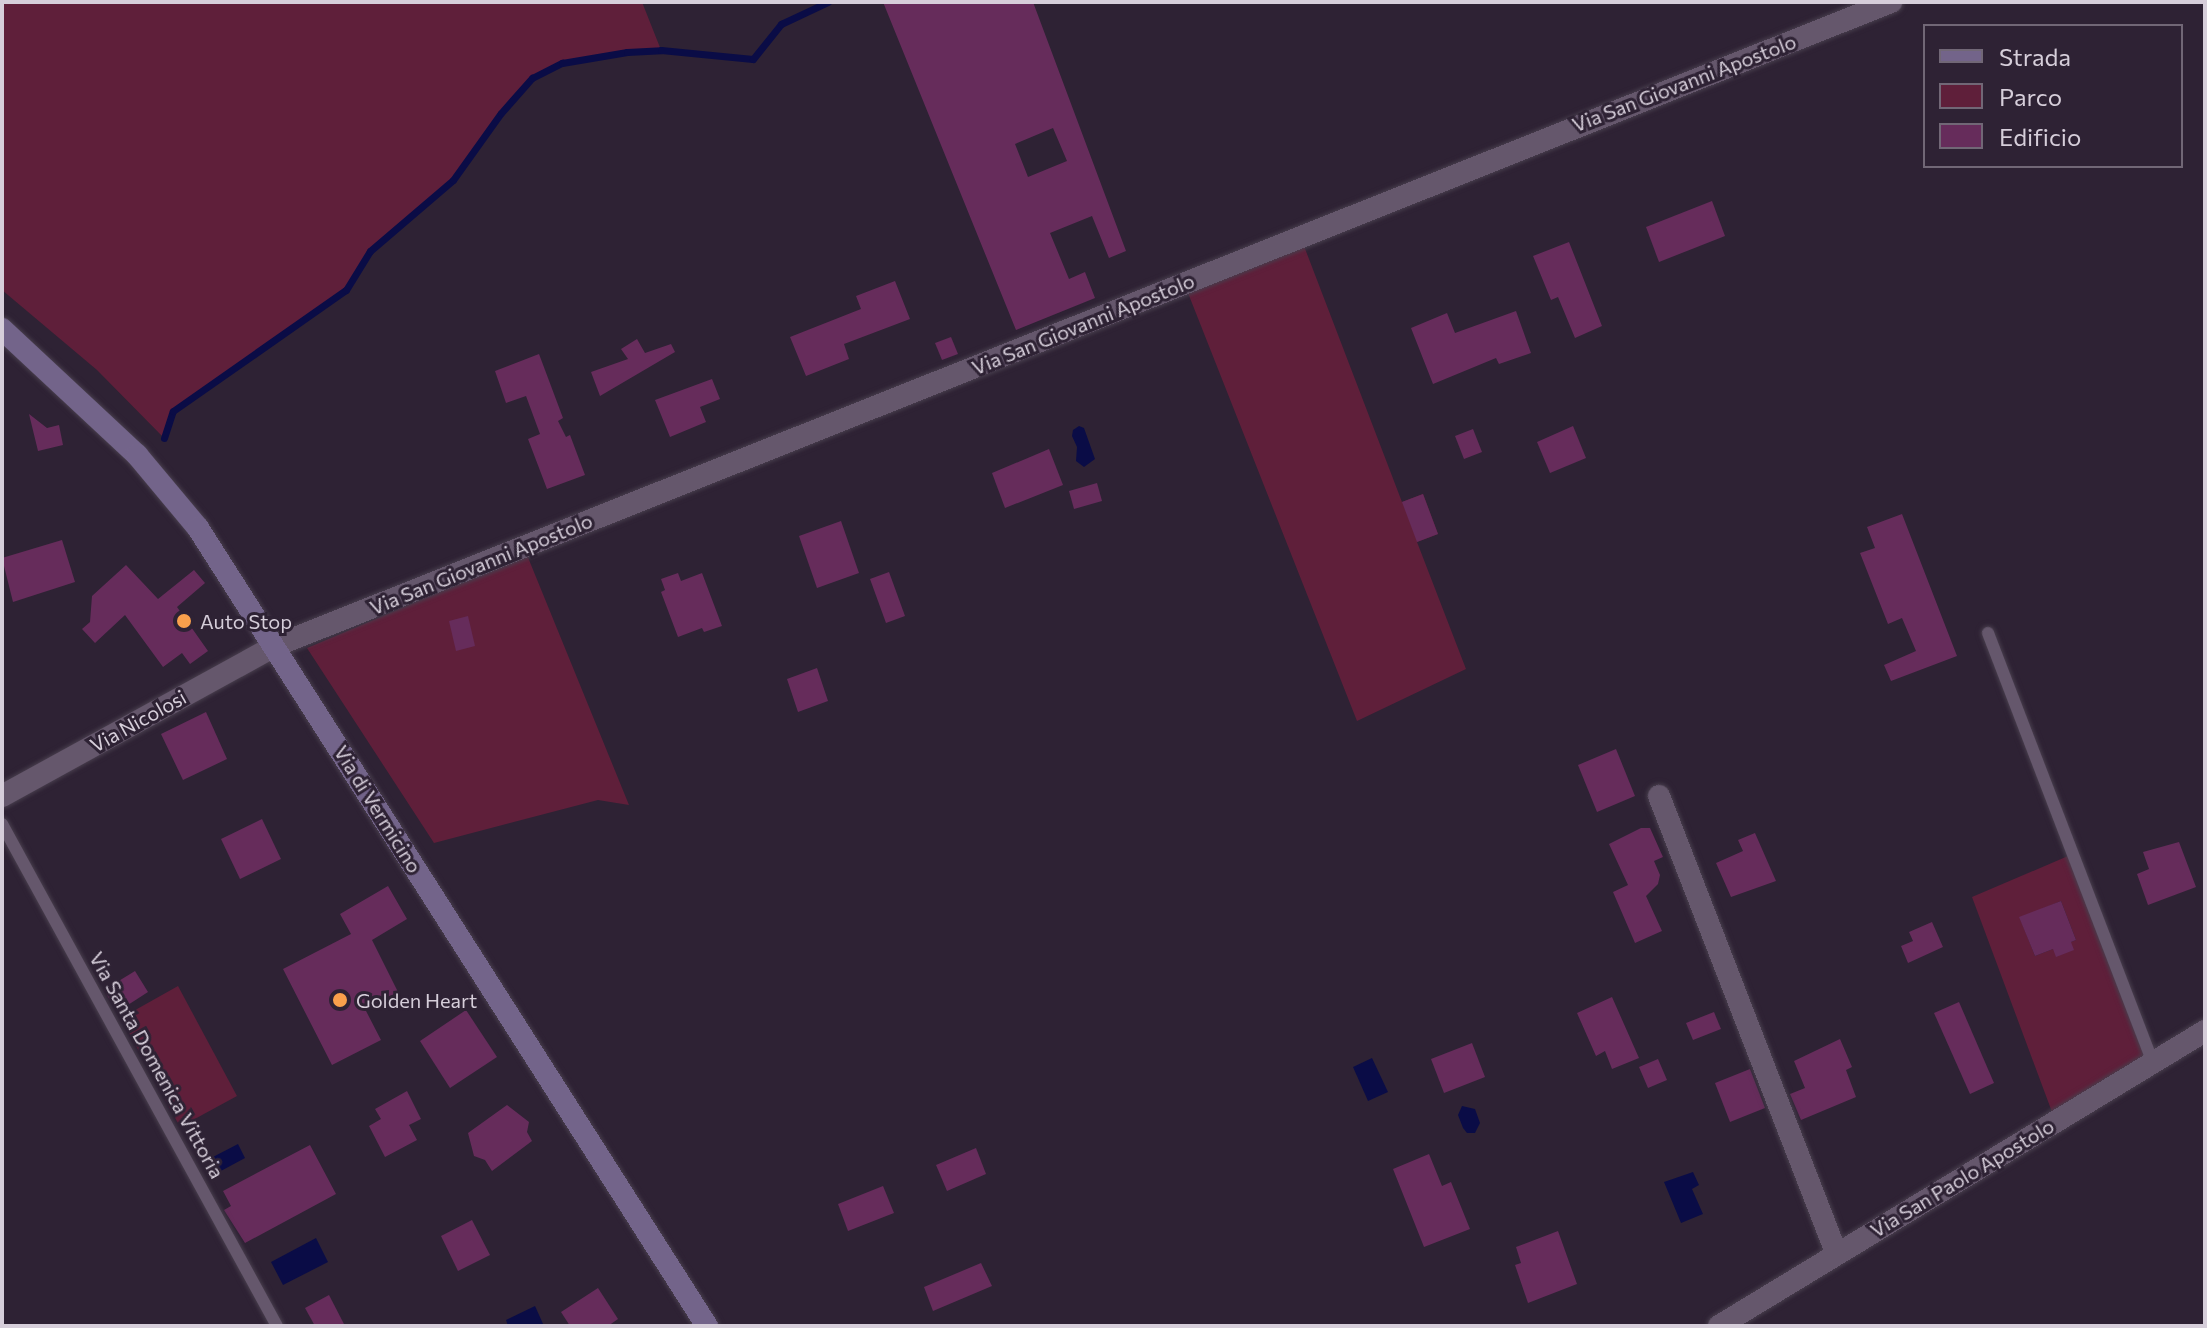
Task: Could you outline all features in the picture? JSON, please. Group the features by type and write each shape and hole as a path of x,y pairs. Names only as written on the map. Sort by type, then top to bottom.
{"main road":[{"name":"Via di Vermicino","path":"2,329 137,455 173,494 204,535 707,1326"}],"street":[{"name":"Via San Giovanni Apostolo","path":"275,646 1891,2"},
{"name":"Via Nicolosi","path":"2,796 275,646"},
{"path":"1659,796 1837,1254"},
{"name":"Via San Paolo Apostolo","path":"1719,1326 2205,1031"}],"lane":[{"path":"1988,633 2153,1063"},
{"name":"Via Santa Domenica Vittoria","path":"2,824 277,1326"}],"green space":[{"path":"2,2 642,2 661,50 562,63 532,78 501,113 453,180 370,251 346,290 174,411 164,438 97,370 2,290"},
{"path":"1304,246 1402,502 1423,494 1438,534 1417,542 1466,669 1357,721 1188,293"},
{"path":"527,555 629,805 598,800 434,843 307,648"},
{"path":"2068,856 2145,1058 2052,1112 1972,897","holes":["2061,901 2076,940 2035,956 2020,918"]},
{"path":"178,986 237,1096 180,1127 121,1018"}],"shaded area":[{"path":"1079,426 1084,428 1095,459 1084,467 1076,461 1077,447 1072,436 1073,430"},
{"path":"1372,1058 1388,1092 1368,1101 1353,1067"},
{"path":"1462,1106 1475,1109 1480,1123 1475,1133 1467,1133 1463,1128 1458,1115"},
{"path":"238,1144 245,1158 219,1172 211,1158"},
{"path":"1693,1172 1699,1185 1692,1189 1703,1214 1681,1223 1664,1182"},
{"path":"316,1238 328,1262 283,1285 271,1262"},
{"path":"535,1306 544,1326 508,1326 506,1320"}],"building":[{"path":"883,2 1033,2 1126,251 1109,258 1092,216 1050,233 1069,279 1085,272 1095,298 1016,330","holes":["1053,128 1067,161 1028,177 1015,144"]},
{"path":"1712,201 1725,236 1659,262 1646,227"},
{"path":"1569,242 1602,326 1575,338 1558,297 1551,300 1533,256"},
{"path":"895,281 910,319 844,344 849,359 806,376 790,337 861,309 856,296"},
{"path":"1516,311 1531,353 1499,364 1496,358 1433,384 1411,328 1447,313 1455,333"},
{"path":"951,337 958,354 942,360 935,343"},
{"path":"637,339 645,353 671,344 675,352 600,396 591,372 628,359 621,349"},
{"path":"539,354 563,418 558,421 566,437 570,435 585,475 547,489 528,439 540,434 526,396 506,403 495,371"},
{"path":"712,379 720,399 700,407 706,422 670,437 655,400"},
{"path":"29,414 47,428 59,425 63,445 38,451"},
{"path":"1573,426 1586,458 1550,473 1537,442"},
{"path":"1473,429 1482,452 1464,459 1455,436"},
{"path":"1049,449 1063,485 1005,508 992,473"},
{"path":"1097,483 1102,501 1074,509 1069,491"},
{"path":"1423,494 1438,534 1417,542 1402,502"},
{"path":"1902,514 1957,656 1891,681 1884,665 1916,651 1902,618 1888,624 1860,553 1875,548 1867,527"},
{"path":"841,521 859,573 817,588 799,536"},
{"path":"62,540 75,582 13,602 2,558"},
{"path":"126,565 158,599 194,570 205,583 177,607 208,651 190,664 182,653 163,667 125,615 95,643 82,629 90,622 92,596"},
{"path":"889,572 905,616 886,623 870,579"},
{"path":"678,573 681,581 702,573 722,626 704,632 702,628 678,637 661,592 665,590 661,579"},
{"path":"468,616 475,646 456,651 449,621"},
{"path":"817,668 828,701 798,712 787,679"},
{"path":"206,712 227,759 183,780 161,734"},
{"path":"1616,749 1635,796 1597,812 1578,765"},
{"path":"262,819 281,859 240,879 221,839"},
{"path":"1641,828 1650,828 1663,857 1654,861 1660,875 1658,884 1646,896 1662,931 1635,943 1613,892 1628,885 1609,844"},
{"path":"1755,833 1776,881 1731,897 1716,863 1743,851 1738,840"},
{"path":"2179,842 2196,887 2148,905 2137,874 2149,869 2143,852"},
{"name":"Golden Heart","path":"388,886 407,919 372,940 398,992 365,1009 381,1040 332,1065 283,969 351,934 340,914"},
{"path":"2061,901 2076,940 2071,942 2074,950 2056,957 2053,949 2035,956 2019,917"},
{"path":"1932,922 1943,947 1908,963 1901,946 1913,941 1909,932"},
{"path":"135,971 148,992 117,1012 104,990"},
{"path":"1612,997 1639,1058 1612,1069 1605,1051 1596,1056 1577,1013"},
{"path":"1959,1002 1994,1083 1970,1094 1934,1013"},
{"path":"466,1010 497,1057 450,1088 420,1041"},
{"path":"1714,1012 1721,1029 1693,1040 1686,1023"},
{"path":"1840,1039 1852,1067 1846,1070 1856,1097 1801,1120 1790,1094 1805,1088 1794,1061"},
{"path":"1472,1043 1485,1077 1444,1093 1431,1059"},
{"path":"1658,1059 1667,1080 1648,1088 1639,1067"},
{"path":"1750,1069 1765,1108 1730,1122 1715,1083"},
{"path":"407,1091 421,1119 409,1125 417,1140 385,1157 369,1126 381,1119 375,1109"},
{"path":"507,1105 529,1122 527,1132 532,1141 492,1171 485,1160 474,1156 468,1133"},
{"path":"310,1145 336,1194 245,1243 224,1210 231,1206 223,1191"},
{"path":"976,1148 986,1174 947,1191 936,1165"},
{"path":"1429,1154 1442,1186 1451,1182 1470,1229 1424,1247 1393,1169"},
{"path":"883,1186 894,1213 848,1231 838,1204"},
{"path":"472,1220 490,1255 458,1271 441,1236"},
{"path":"1558,1231 1577,1284 1528,1303 1515,1265 1521,1263 1516,1247"},
{"path":"981,1263 992,1286 933,1311 924,1287"},
{"path":"598,1288 618,1319 608,1326 570,1326 561,1312"},
{"path":"329,1295 345,1326 315,1326 305,1308"}],"waterway":[{"path":"164,438 173,411 346,290 370,251 453,180 501,113 532,78 562,63 627,52 661,50 753,59 781,24 828,2"}],"place":[{"name":"Auto Stop","path":"184,621"},
{"name":"Golden Heart","path":"340,1000"}]}
